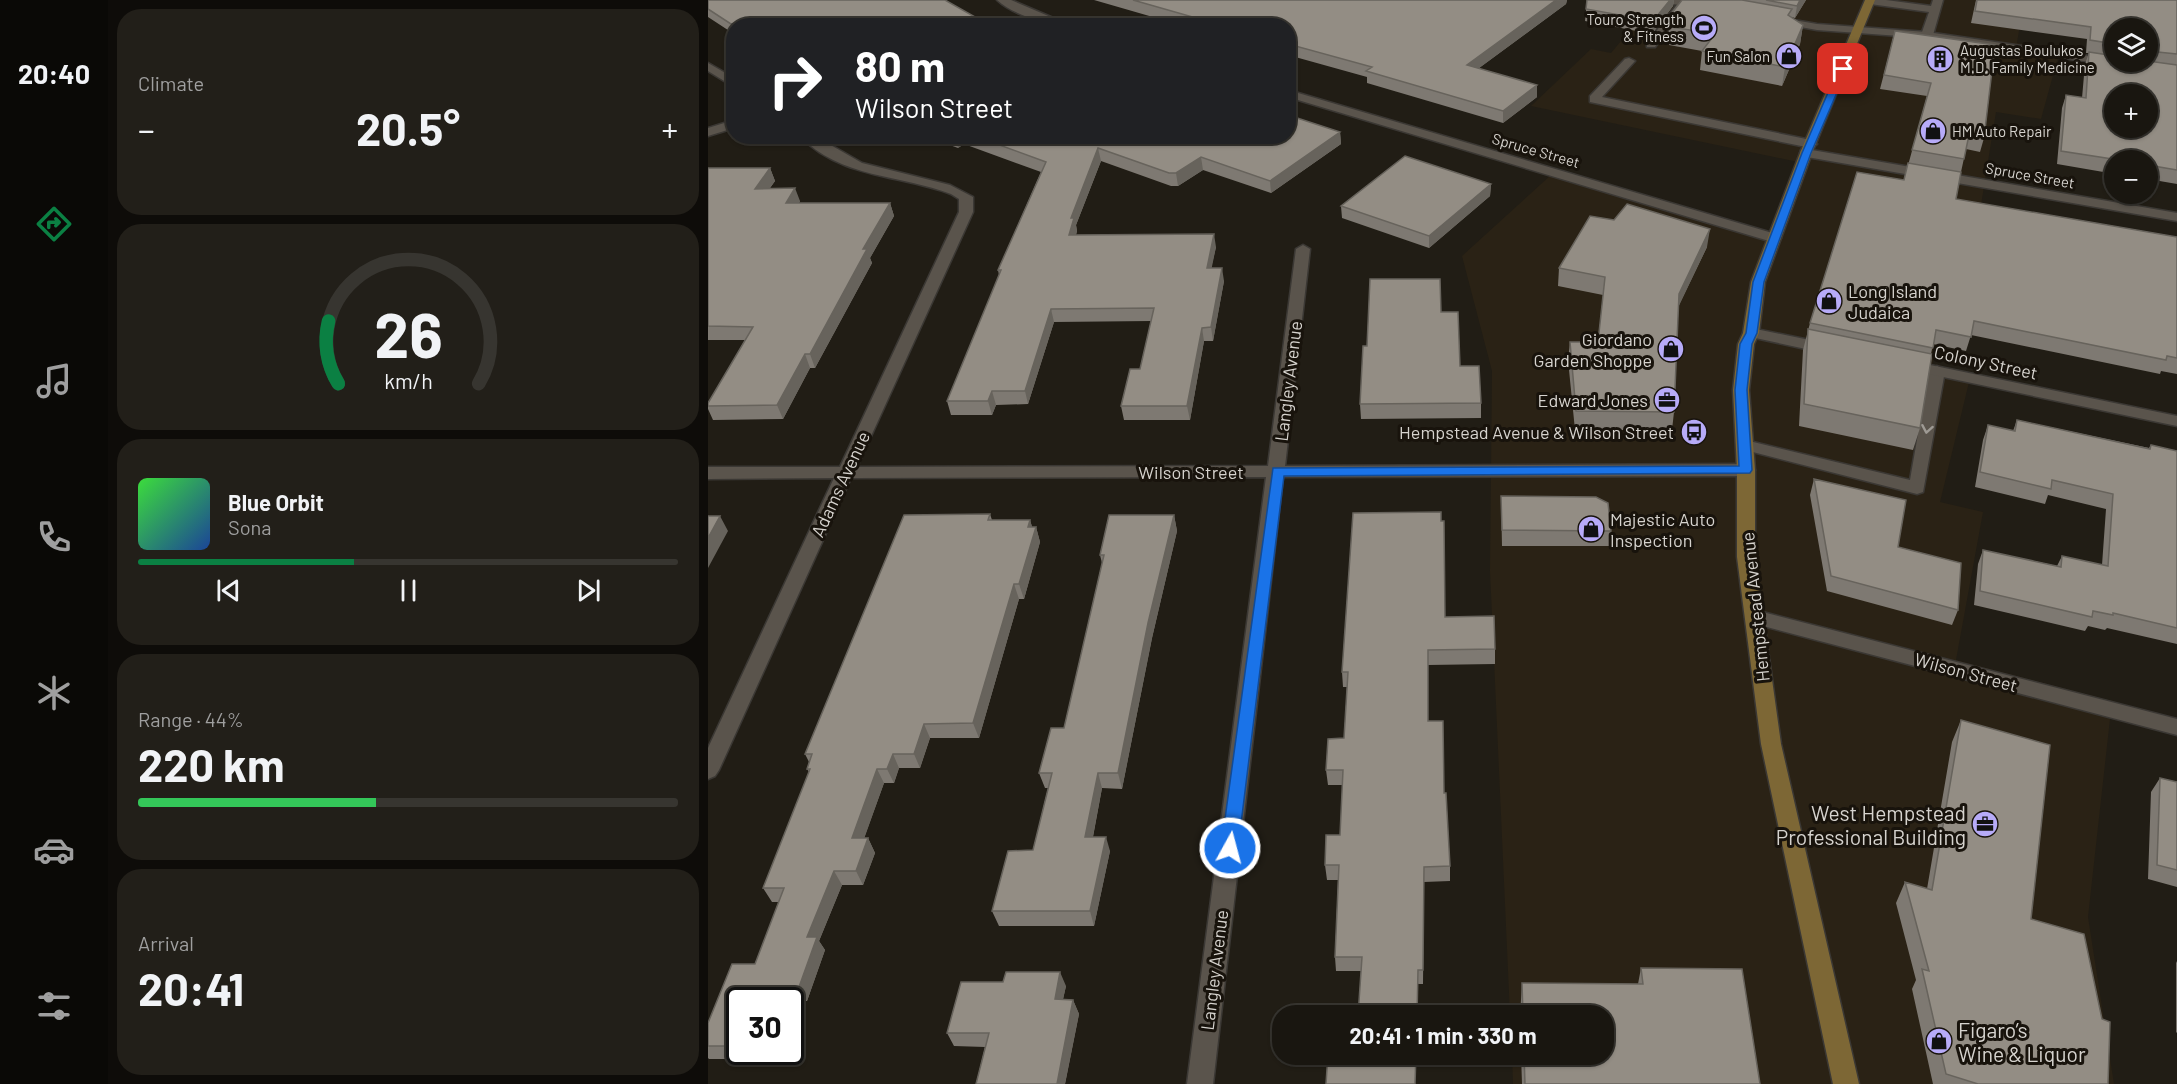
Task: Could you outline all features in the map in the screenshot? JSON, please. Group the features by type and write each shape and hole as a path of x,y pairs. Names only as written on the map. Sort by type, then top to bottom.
{"main road":[{"name":"Hempstead Avenue","path":"1846,1084 1771,744 1746,557 1746,470 1741,390 1746,344 1751,333 1758,282 1808,148 1870,1"}],"street":[{"path":"1002,0 1043,18"},
{"path":"1667,0 1718,9"},
{"path":"1870,1 1936,5 1927,35"},
{"path":"1651,45 1684,3"},
{"path":"1764,17 1816,27 1927,35 2104,61"},
{"name":"Spruce Street","path":"1629,61 1594,99 1808,148 2177,217"},
{"path":"708,66 726,78"},
{"name":"Spruce Street","path":"1296,95 1774,238"},
{"path":"708,132 726,126"},
{"name":"Adams Avenue","path":"708,770 966,212 966,197 950,188 876,171 848,162 819,144"},
{"name":"Langley Avenue","path":"1200,1084 1304,249"},
{"path":"1751,333 1845,352"},
{"name":"Colony Street","path":"1891,362 2177,421"},
{"path":"1744,445 1917,488 1936,371"},
{"name":"Wilson Street","path":"708,473 1746,470"},
{"name":"Wilson Street","path":"1755,617 2177,728"}],"shaded area":[{"path":"1655,0 2024,0 2017,43 2060,50 2041,119 1996,112 1963,317 1939,313 1932,366 1971,374 1940,502 1983,512 1956,660 2112,701 2088,917 2114,1084 1513,1084 1512,1065 1614,1065 1614,1005 1510,1005 1490,571 1492,371 1462,256 1551,175 1768,240 1798,162 1531,106 1591,49 1611,53"}],"building":[{"path":"708,0 945,0 977,18 726,18 726,21 708,9"},
{"path":"1133,0 1556,0 1467,65 1537,85 1503,111 1366,71 1372,67 1296,46 1296,18 1196,18"},
{"path":"1587,0 1670,0 1653,21 1586,9"},
{"path":"1682,0 1742,0 1792,9 1788,15 1803,25 1785,67 1702,51 1715,34 1671,27 1677,19 1668,18"},
{"path":"1766,0 1800,0 1797,6"},
{"path":"1977,0 2177,0 2177,54 2158,52 2158,18 2104,18 2104,42 2090,40 2091,27 1975,11"},
{"path":"1895,31 1995,45 1984,138 1969,135 1964,159 1912,150 1931,83 1884,75"},
{"path":"2089,52 2104,54 2104,72 2158,72 2158,62 2177,65 2177,170 2158,167 2158,150 2104,150 2104,158 2061,151 2066,95 2086,98"},
{"path":"1296,118 1340,132 1270,181 1201,157 1176,173 1169,173 1098,148 1071,218 1074,218 1069,235 1214,234 1207,268 1222,268 1211,327 1202,328 1187,406 1121,406 1130,369 1140,369 1154,308 1051,309 1025,391 992,391 988,401 947,401 1001,270 998,270 1046,162 997,144 1296,144"},
{"path":"1405,156 1491,184 1429,236 1341,206"},
{"path":"1908,163 1961,172 1956,199 2177,237 2177,358 2167,356 2166,360 1974,321 1971,337 1936,330 1933,348 1810,323 1857,172 1904,180"},
{"path":"708,168 770,168 755,189 795,188 786,203 890,203 863,249 867,249 810,354 805,354 777,405 708,406 753,327 708,326"},
{"path":"1627,204 1710,229 1679,294 1674,412 1576,411 1570,342 1598,342 1605,277 1559,268 1590,216 1614,220"},
{"path":"1370,279 1440,279 1441,312 1458,312 1460,366 1479,366 1481,403 1360,404 1363,346 1367,346"},
{"path":"1808,329 1932,354 1920,428 1804,404"},
{"path":"2017,420 2150,449 2151,445 2177,451 2177,628 2113,613 2113,615 2093,611 2092,617 1980,591 1983,550 2061,567 2062,556 2108,566 2113,494 2052,480 2051,489 1980,472 1988,425 2015,431"},
{"path":"1814,479 1906,500 1898,547 1961,563 1958,610 1831,576"},
{"path":"1501,496 1596,497 1608,503 1611,531 1502,530"},
{"path":"1441,512 1441,521 1444,521 1445,617 1494,616 1495,649 1428,650 1428,721 1443,721 1444,793 1446,793 1450,866 1424,867 1423,970 1418,970 1417,1005 1359,1005 1362,957 1335,957 1339,865 1325,865 1326,835 1340,835 1343,770 1326,770 1328,739 1344,738 1348,672 1342,672 1353,513"},
{"path":"990,514 988,520 1030,520 1028,527 1036,527 1019,584 1014,584 973,723 924,724 914,754 893,754 887,769 877,769 852,838 868,838 856,871 834,871 807,937 817,937 799,987 726,987 726,1046 708,1046 708,1023 732,964 755,964 784,888 763,888 810,769 807,769 812,754 805,754 904,515"},
{"path":"1109,515 1174,515 1148,623 1118,773 1098,773 1085,837 1106,837 1090,911 992,911 1008,851 1033,850 1052,773 1039,773 1051,728 1064,728 1104,555 1100,555"},
{"path":"708,516 720,516 708,538"},
{"path":"1961,720 2050,745 2031,919 2084,934 2102,1019 2110,1022 2108,1084 1978,1084 1946,1074 1922,969 1929,971 1905,882 1932,890"},
{"path":"2160,778 2177,782 2177,870 2157,865"},
{"path":"1641,968 1742,969 1760,1084 1525,1084 1524,1065 1614,1065 1614,1005 1523,1005 1522,983 1643,984"},
{"path":"1006,972 1060,972 1055,999 1073,1000 1057,1084 976,1084 989,1033 947,1033 961,982 1003,982"},
{"path":"1327,1065 1416,1065 1415,1084 1326,1084"}],"place":[{"name":"Touro Strength & Fitness","path":"1704,28"},
{"name":"Fun Salon","path":"1789,56"},
{"name":"Augustas Boulukos M.D. Family Medicine","path":"1940,59"},
{"name":"HM Auto Repair","path":"1933,131"},
{"name":"Long Island Judaica","path":"1829,301"},
{"name":"Giordano Garden Shoppe","path":"1671,349"},
{"name":"Edward Jones","path":"1667,400"},
{"name":"Hempstead Avenue & Wilson Street","path":"1694,432"},
{"name":"Majestic Auto Inspection","path":"1591,529"},
{"name":"West Hempstead Professional Building","path":"1985,824"},
{"name":"Figaro’s Wine & Liquor","path":"1939,1041"}],"route":[{"path":"1230,848 1278,471 1746,470 1741,390 1746,344 1751,333 1758,282 1806,153 1843,69"}]}
